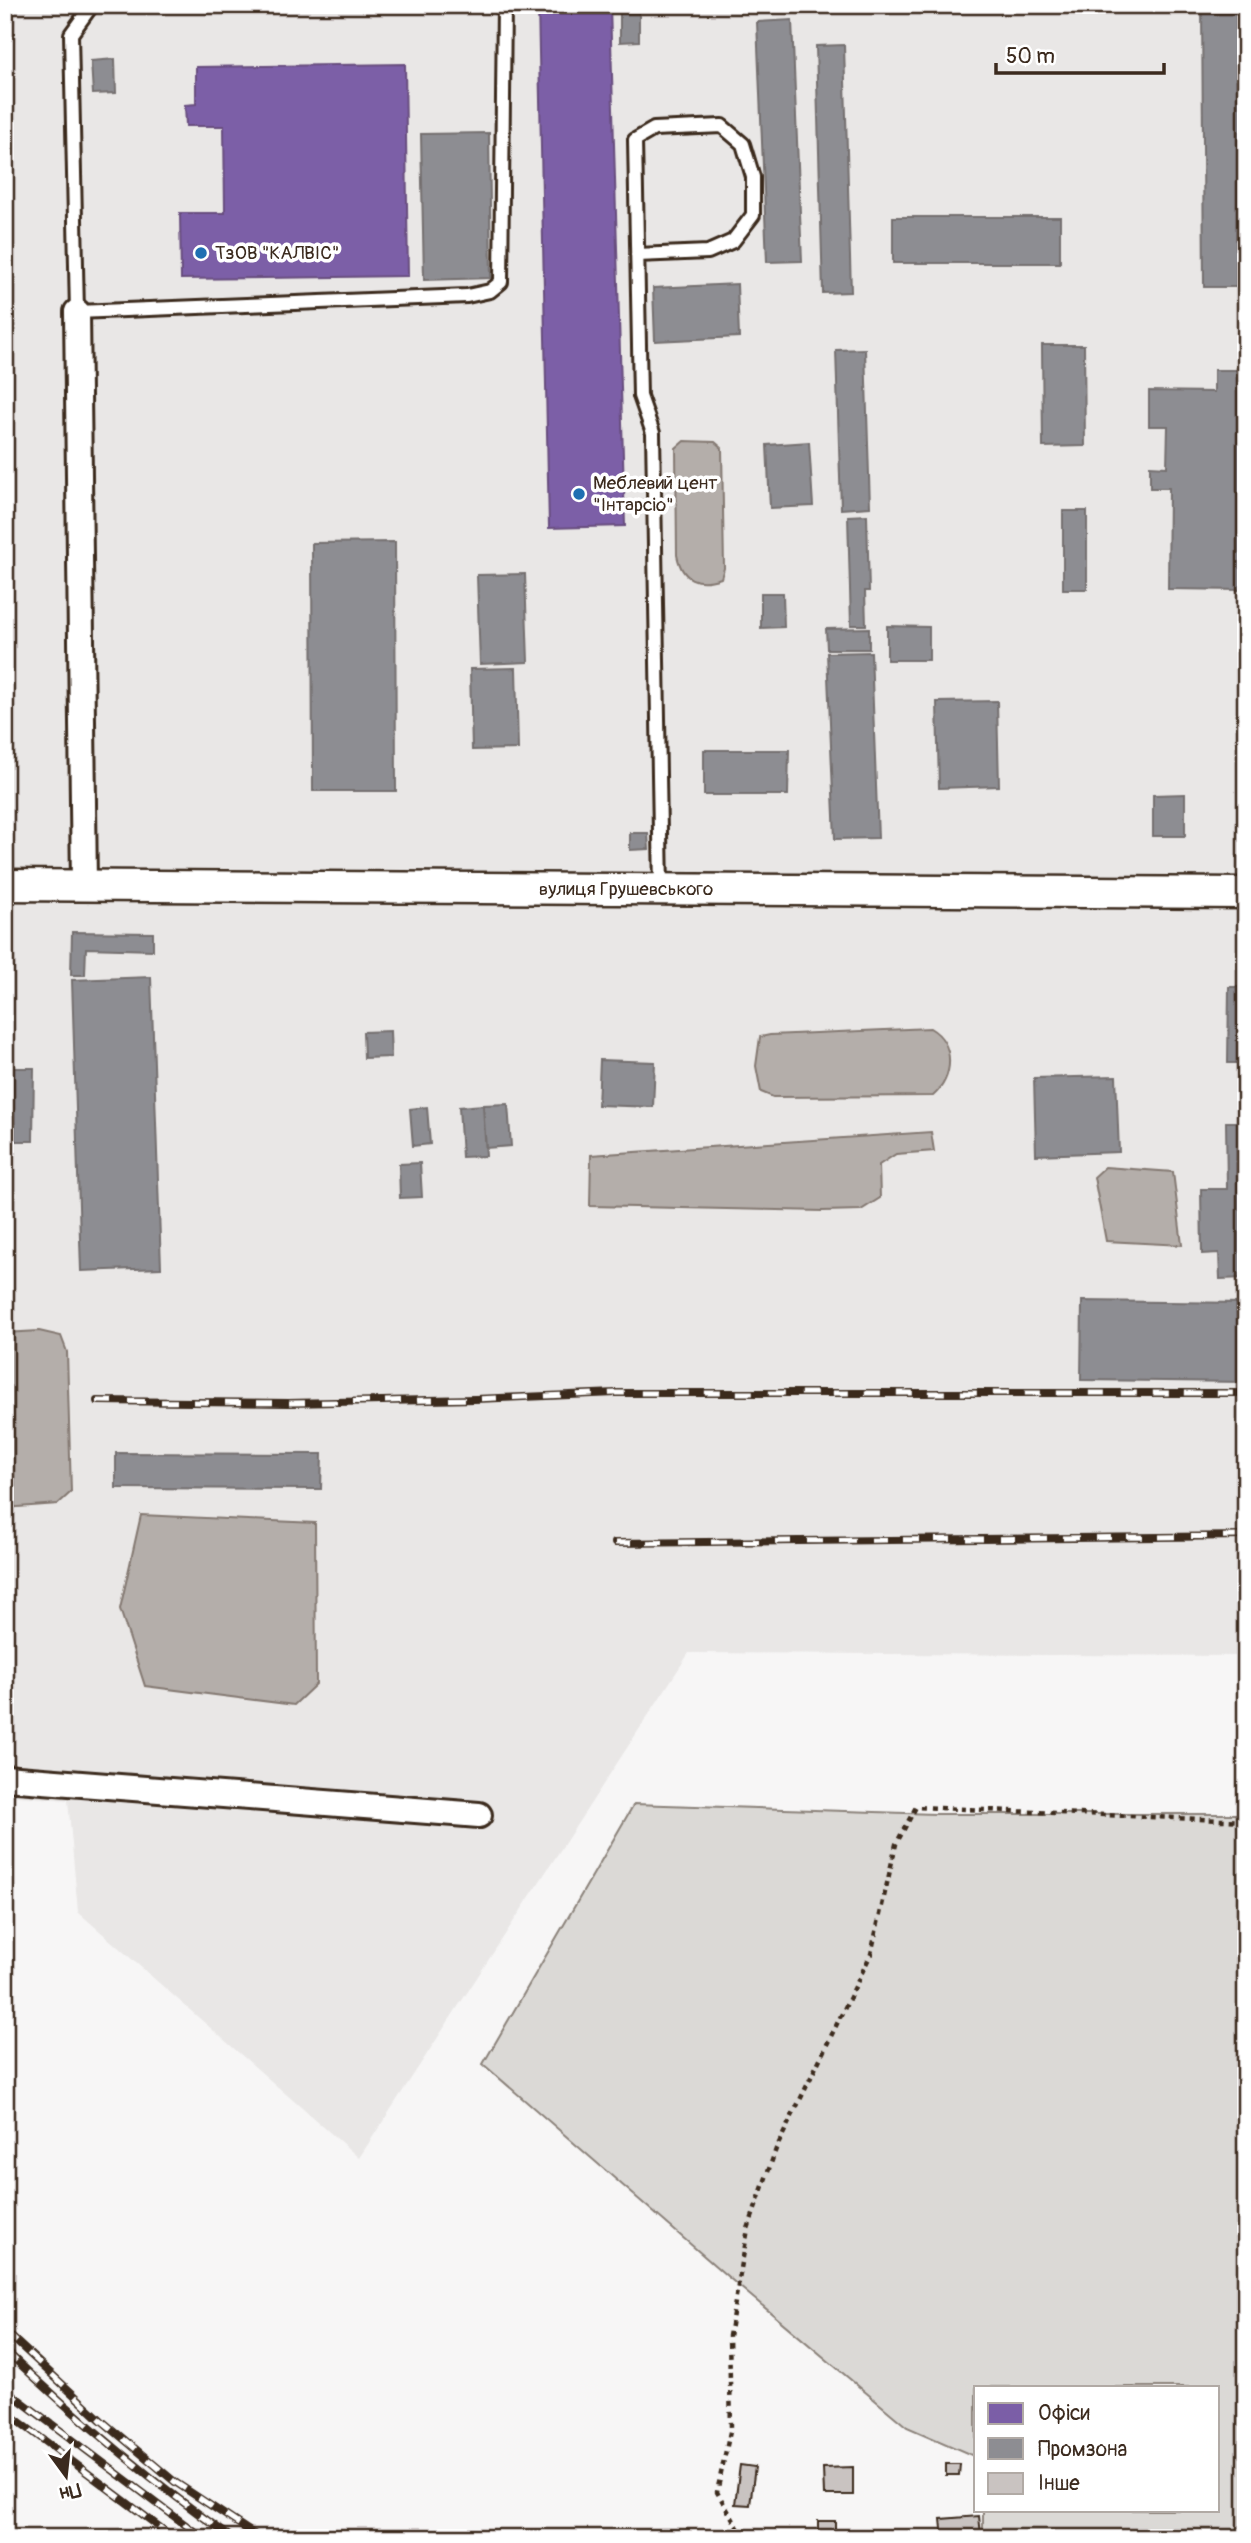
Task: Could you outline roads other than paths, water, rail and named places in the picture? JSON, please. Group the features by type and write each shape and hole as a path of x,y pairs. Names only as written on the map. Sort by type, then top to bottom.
{"street":[{"path":"76,312 84,885"},
{"name":"вулиця Грушевського","path":"5,885 1246,893"},
{"path":"5,1778 479,1815"}],"lane":[{"path":"92,5 71,34 76,312 467,296 490,291 501,282 505,5"},
{"path":"637,255 708,252 733,241 753,215 753,177 743,144 722,127 654,129 635,140 637,255 640,397 653,433 661,889"}],"railway":[{"path":"97,1401 289,1403 616,1393 1246,1393"},
{"path":"615,1543 1246,1536"},
{"path":"5,2331 101,2420 175,2482 260,2538"},
{"path":"5,2350 115,2448 232,2538"},
{"path":"5,2389 203,2538"},
{"path":"5,2411 174,2538"}],"place":[{"name":"ТзОВ \"КАЛВІС\"","path":"201,253"},
{"name":"Меблевий цент \"Інтарсіо\"","path":"579,494"}]}
